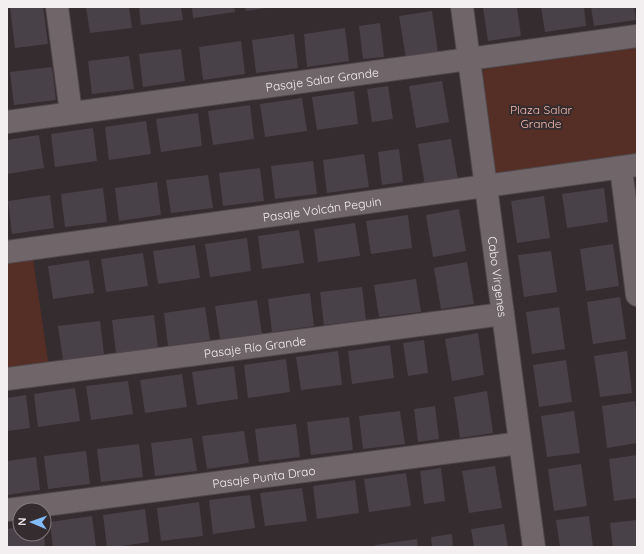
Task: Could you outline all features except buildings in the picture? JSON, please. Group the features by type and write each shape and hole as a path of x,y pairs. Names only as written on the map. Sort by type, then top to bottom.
{"street":[{"path":"57,7 71,113"},
{"name":"Cabo Vírgenes","path":"462,7 534,547"},
{"name":"Pasaje Salar Grande","path":"7,122 637,36"},
{"path":"629,166 637,294"},
{"name":"Pasaje Volcán Peguin","path":"7,252 629,166"},
{"name":"Pasaje Río Grande","path":"7,379 503,314"},
{"name":"Pasaje Punta Drao","path":"7,510 520,443"}],"green space":[{"name":"Plaza Salar Grande","path":"637,47 637,154 501,176 491,172 477,78 485,69"},
{"path":"33,259 49,367 7,373 7,262"}]}
